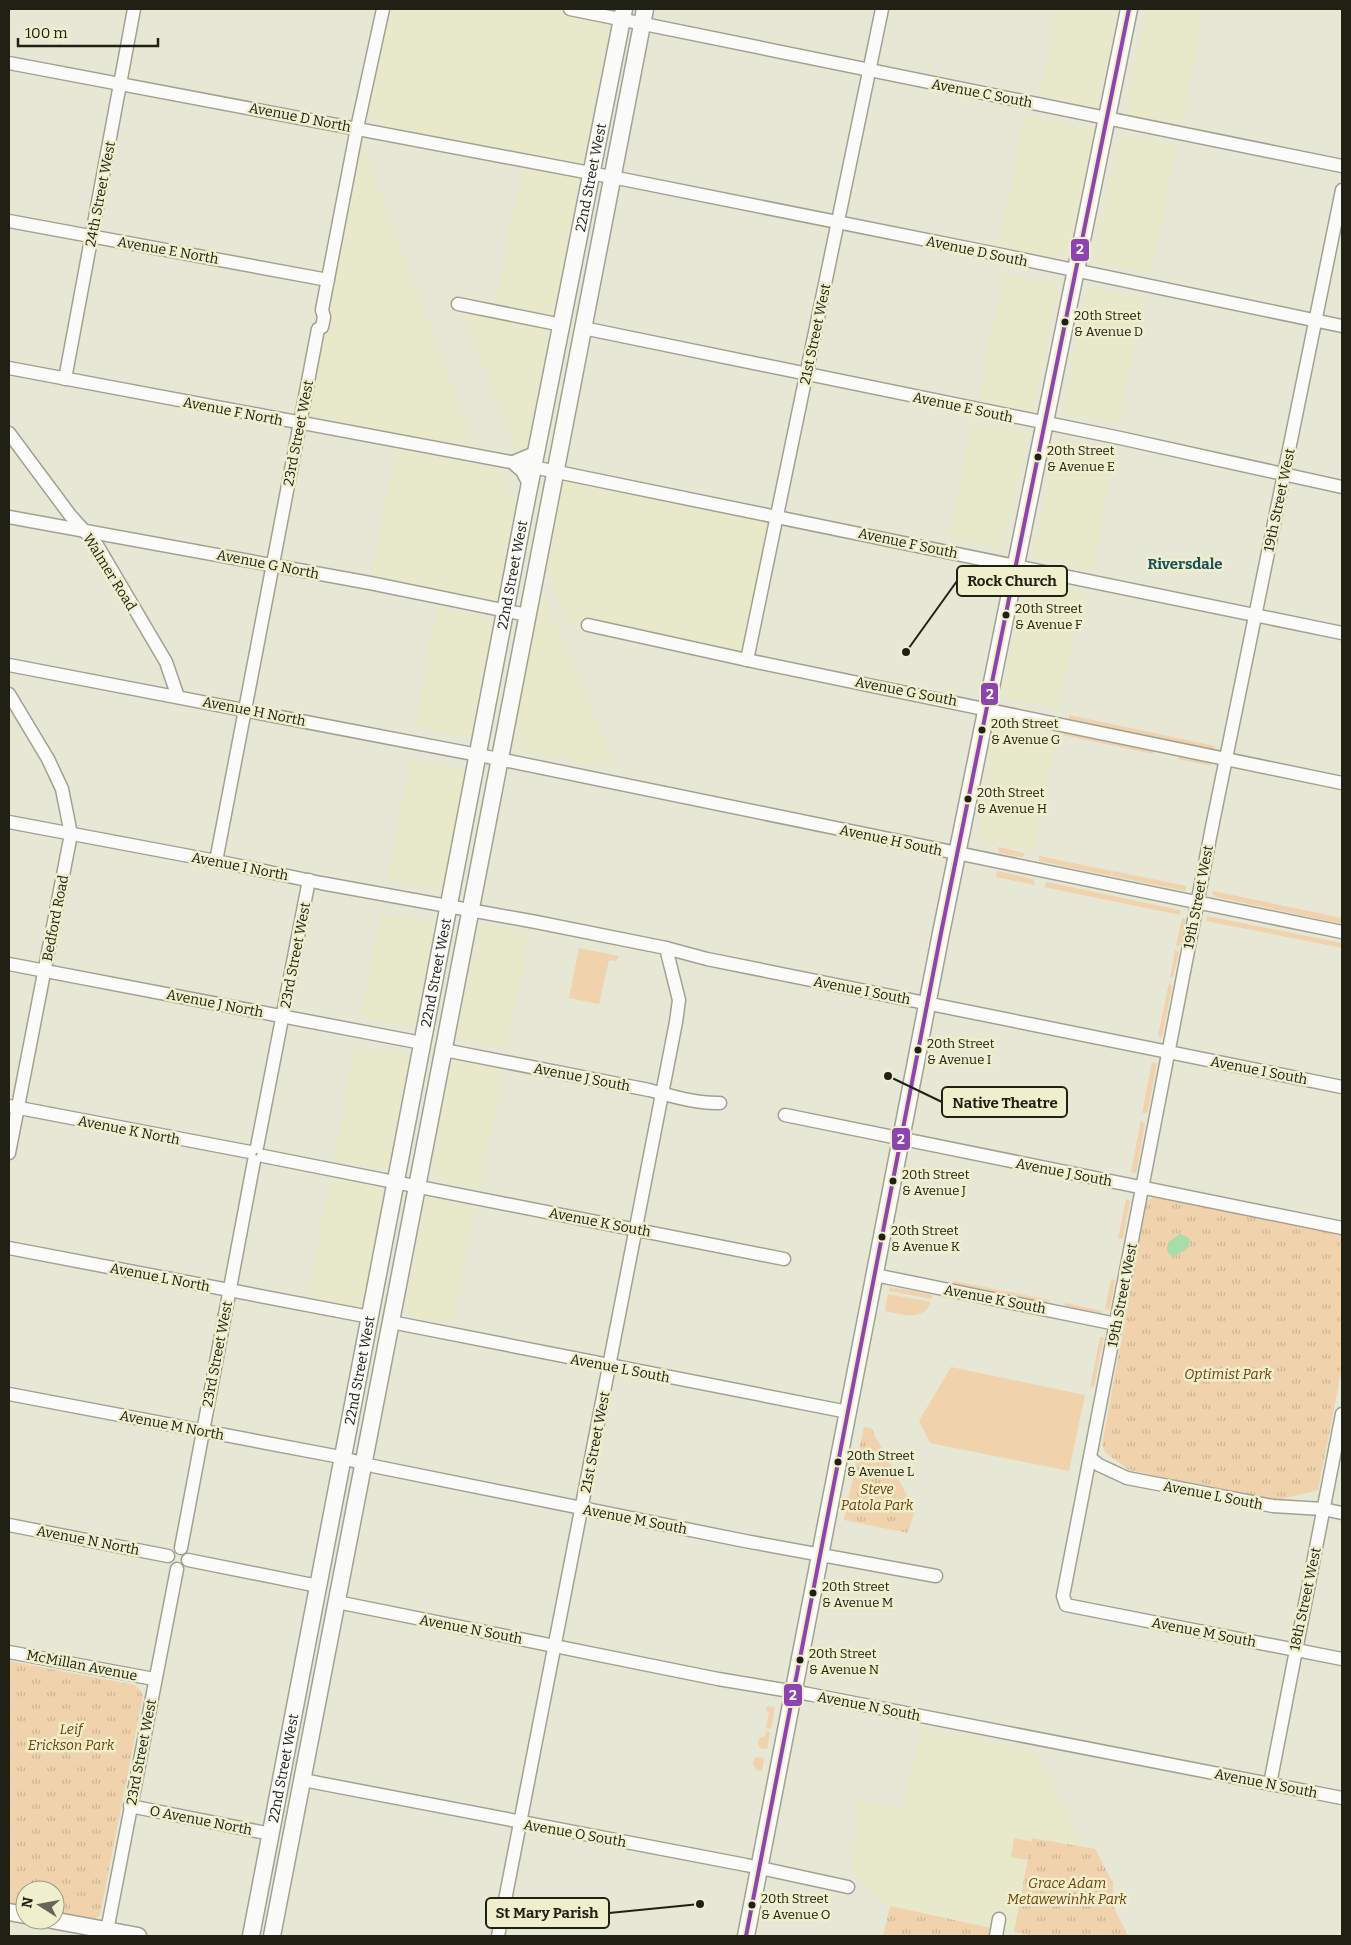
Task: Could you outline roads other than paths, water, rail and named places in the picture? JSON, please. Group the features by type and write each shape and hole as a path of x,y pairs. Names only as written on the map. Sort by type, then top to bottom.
{"main road":[{"path":"746,1936 901,1138 1129,9"},
{"name":"22nd Street West","path":"251,1936 318,1586 339,1457 370,1317 505,611 623,14"},
{"name":"22nd Street West","path":"272,1936 643,16"},
{"path":"516,463 524,470 533,468"},
{"path":"516,463 533,468"},
{"path":"65,1923 107,1933 138,1936"}],"street":[{"name":"24th Street West","path":"64,379 134,9"},
{"name":"23rd Street West","path":"216,861 318,329 322,326 324,317 322,310 357,128 383,9"},
{"name":"Avenue C South","path":"570,9 643,16 870,70 1342,166"},
{"name":"21st Street West","path":"747,660 882,9"},
{"name":"Avenue D North","path":"9,63 612,177"},
{"name":"Avenue D South","path":"612,177 1342,326"},
{"name":"19th Street West","path":"1066,1604 1063,1596 1197,902 1342,190"},
{"name":"Avenue E North","path":"9,221 328,280"},
{"path":"458,304 562,325"},
{"name":"Avenue E South","path":"583,328 1120,438 1342,487"},
{"name":"Avenue F North","path":"9,368 516,463"},
{"name":"Walmer Road","path":"9,433 70,515 86,531 96,545 166,662 178,697"},
{"name":"Avenue F South","path":"533,468 777,516 1342,633"},
{"name":"Avenue G North","path":"9,517 370,583 528,615"},
{"name":"Avenue G South","path":"588,624 747,660 1342,782"},
{"name":"Avenue H North","path":"9,665 499,759"},
{"name":"Bedford Road","path":"9,694 48,759 62,789 71,834 45,971 13,1107 9,1153"},
{"name":"Avenue H South","path":"499,759 1342,932"},
{"name":"Avenue I North","path":"9,822 470,910"},
{"name":"23rd Street West","path":"181,1548 309,880"},
{"name":"Avenue I South","path":"470,910 666,948 700,958 1342,1087"},
{"name":"21st Street West","path":"498,1936 610,1366 679,1000 666,948"},
{"name":"Avenue J North","path":"9,964 422,1043"},
{"name":"Avenue J South","path":"444,1050 711,1104 720,1103"},
{"name":"Avenue K North","path":"13,1107 417,1186"},
{"name":"Avenue J South","path":"786,1115 1342,1228"},
{"name":"Avenue K South","path":"417,1186 784,1259"},
{"name":"Avenue L North","path":"9,1248 370,1317"},
{"name":"Avenue K South","path":"875,1275 1116,1324"},
{"name":"Avenue L South","path":"391,1322 848,1412"},
{"name":"Avenue M North","path":"9,1394 339,1457"},
{"name":"18th Street West","path":"1270,1784 1342,1414"},
{"name":"Avenue M South","path":"339,1457 364,1464 582,1508 936,1576"},
{"name":"Avenue L South","path":"1090,1458 1127,1478 1273,1506 1323,1509 1342,1513"},
{"name":"Avenue N North","path":"9,1525 168,1556"},
{"path":"181,1548 186,1552 188,1560 184,1567 177,1569 170,1564 168,1556 172,1549 181,1548"},
{"path":"188,1560 318,1586"},
{"name":"23rd Street West","path":"107,1933 154,1679 177,1569"},
{"name":"Avenue N South","path":"337,1602 718,1679 1342,1798"},
{"name":"Avenue M South","path":"1066,1604 1342,1659"},
{"name":"McMillan Avenue","path":"9,1652 154,1679"},
{"name":"Avenue O South","path":"303,1780 848,1887"},
{"name":"O Avenue North","path":"130,1806 271,1834"},
{"path":"996,1936 999,1919"}],"place":[{"name":"20th Street & Avenue D","path":"1065,322"},
{"name":"20th Street & Avenue E","path":"1038,457"},
{"name":"20th Street & Avenue F","path":"1006,615"},
{"name":"Rock Church","path":"906,652"},
{"name":"20th Street & Avenue G","path":"982,730"},
{"name":"20th Street & Avenue H","path":"968,799"},
{"name":"20th Street & Avenue I","path":"918,1050"},
{"name":"Native Theatre","path":"888,1076"},
{"name":"20th Street & Avenue J","path":"893,1181"},
{"name":"20th Street & Avenue K","path":"882,1237"},
{"name":"20th Street & Avenue L","path":"838,1462"},
{"name":"20th Street & Avenue M","path":"813,1593"},
{"name":"20th Street & Avenue N","path":"800,1660"},
{"name":"St Mary Parish","path":"700,1904"},
{"name":"20th Street & Avenue O","path":"752,1905"}],"district":[{"name":"Riversdale","path":"1185,564"}],"park label":[{"name":"Optimist Park","path":"1228,1374"},
{"name":"Steve Patola Park","path":"877,1498"},
{"name":"Leif Erickson Park","path":"71,1738"},
{"name":"Grace Adam Metawewinhk Park","path":"1067,1892"}]}
